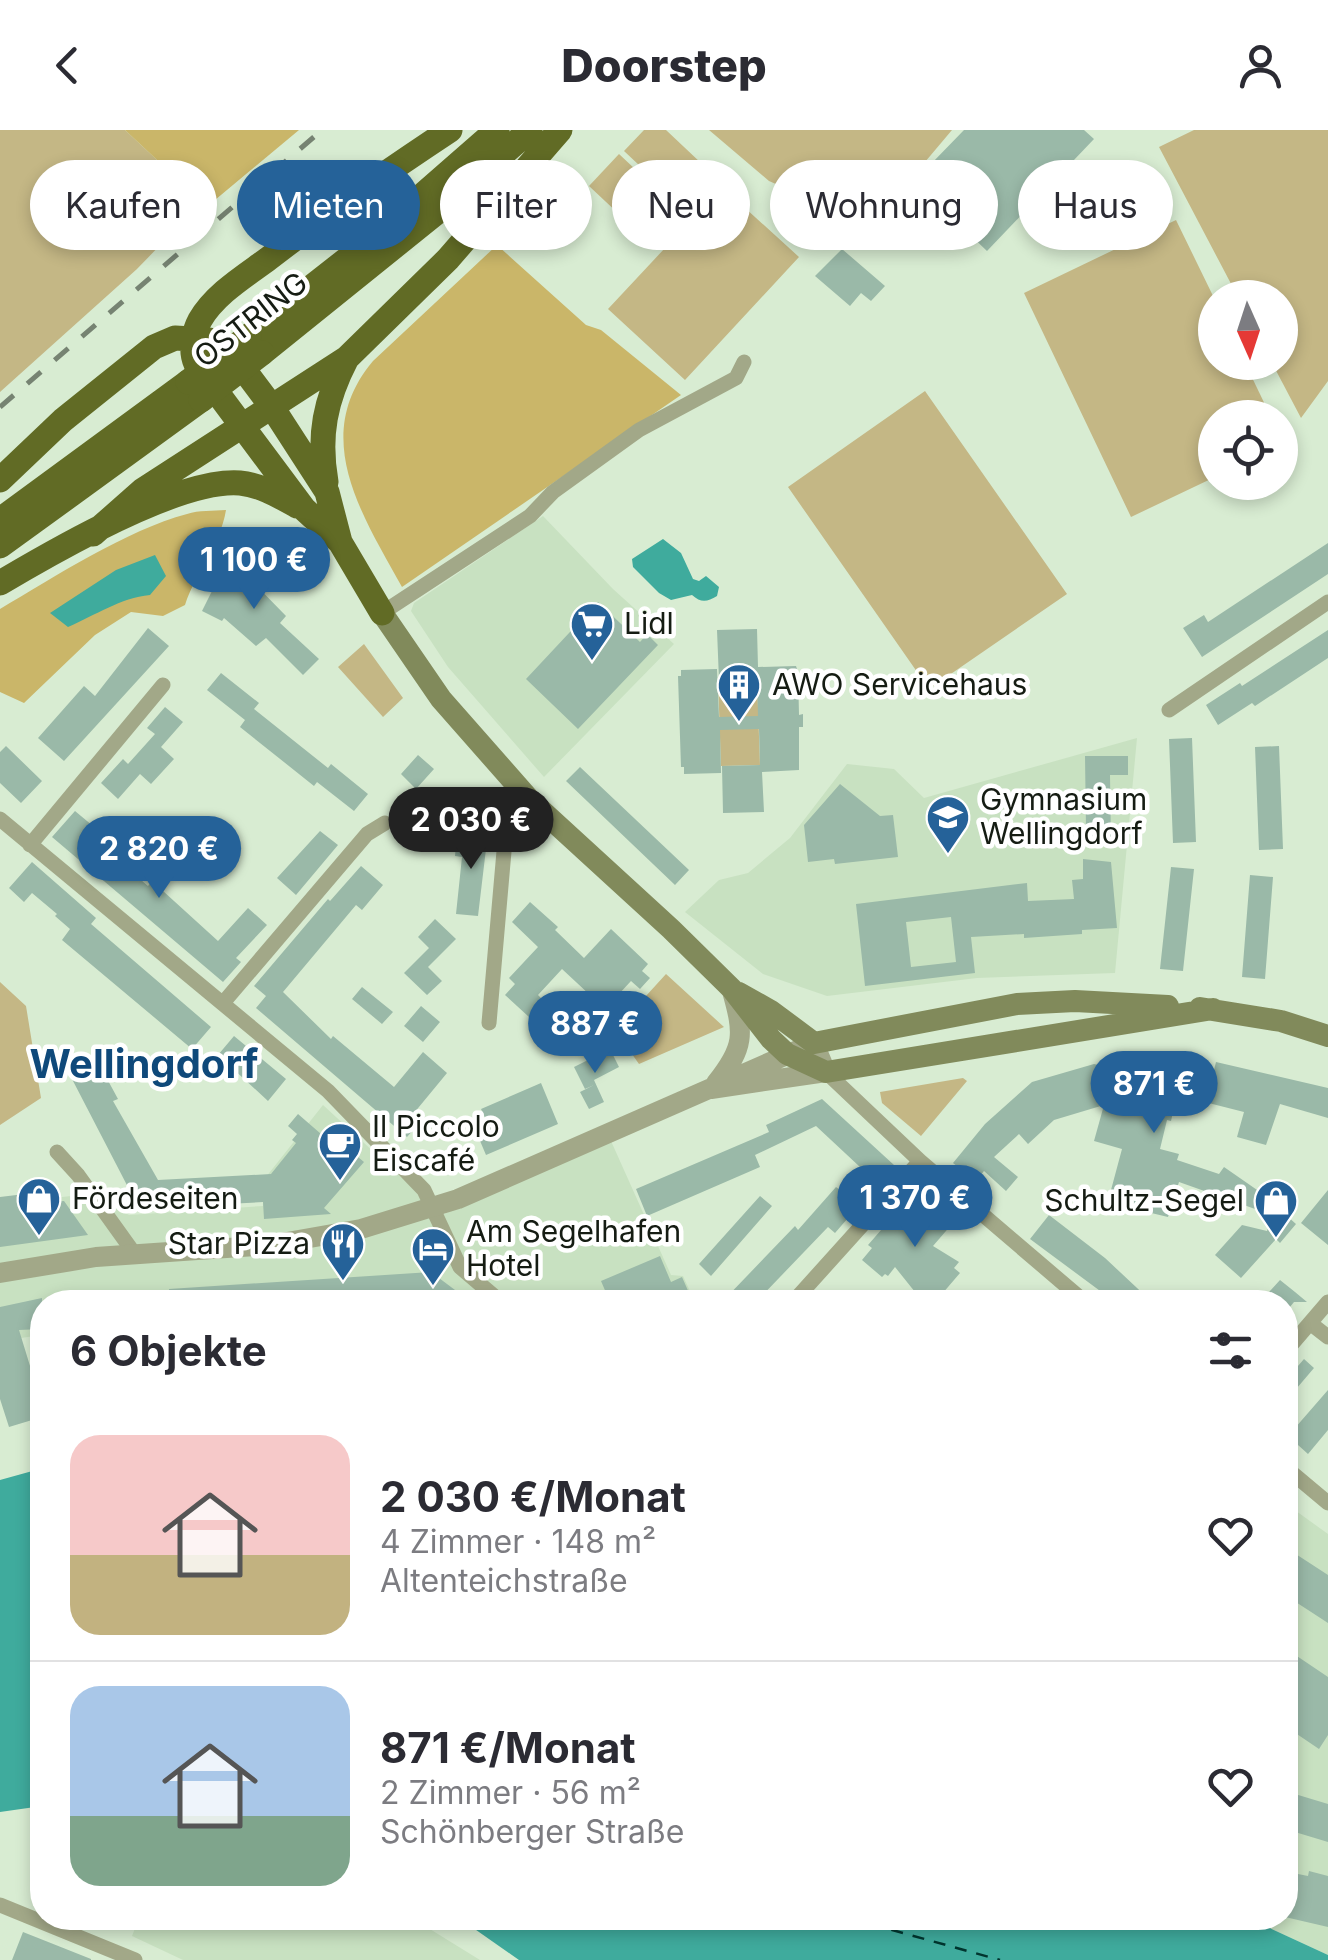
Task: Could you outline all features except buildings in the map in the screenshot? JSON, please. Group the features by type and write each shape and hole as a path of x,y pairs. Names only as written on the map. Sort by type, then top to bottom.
{"highway":[{"path":"340,542 304,509 196,364 194,337 201,319 227,290 345,200 450,130"},
{"name":"OSTRING","path":"255,344 497,130"},
{"name":"OSTRING","path":"0,546 255,344 437,212 530,130"},
{"path":"92,534 143,490 346,358 448,259 560,130"},
{"path":"0,480 64,420 154,347 175,338 194,337 214,342 233,354 327,492"},
{"path":"346,358 328,399 322,425 322,459 340,542 382,613"},
{"name":"OSTRING","path":"0,520 195,391"},
{"path":"0,584 92,534 176,495 219,483 254,486 304,509"}],"main road":[{"path":"382,613 442,699 529,799 732,989 759,1027 787,1054 826,1072 1213,1008"},
{"path":"732,989 814,1042 1017,1004 1075,1001 1213,1008 1328,1036"}],"street":[{"path":"382,613 530,516 553,492 638,430 736,378 744,362"},
{"path":"1169,710 1328,602"},
{"path":"30,844 163,685"},
{"path":"489,1023 505,840 510,822 529,799"},
{"path":"223,1004 367,834 385,823"},
{"path":"2,824 328,1091 424,1190 460,1267 487,1290"},
{"path":"712,1088 738,1054 742,1029 732,989"},
{"path":"0,1273 134,1253 298,1241 361,1229 434,1208 814,1042 826,1072 920,1161 1071,1290"},
{"path":"712,1088 826,1072"},
{"path":"57,1152 134,1253"},
{"path":"805,1290 920,1161"},
{"path":"1298,1337 1328,1302"},
{"path":"1310,1323 1328,1337"},
{"path":"1298,1478 1328,1503"},
{"path":"0,1906 30,1918"},
{"path":"60,1930 135,1960"}],"shaded area":[{"path":"0,130 125,130 157,160 30,160 30,250 155,250 0,392"},
{"path":"125,130 299,130 263,160 237,160 237,182 217,198 217,160 157,160"},
{"path":"644,130 666,130 698,160 634,160 624,151"},
{"path":"709,130 952,130 927,160 770,160 770,181 750,165 750,160 744,160"},
{"path":"1194,130 1328,130 1328,381 1301,418 1298,400 1292,400 1281,380 1298,380 1298,280 1229,280 1173,174 1173,160 1166,160 1159,147"},
{"path":"612,161 612,208 592,189 592,183"},
{"path":"750,212 770,231 770,250 791,250 799,257 685,380 608,309 663,250 750,250"},
{"path":"1176,220 1205,280 1198,280 1198,380 1253,380 1263,400 1198,400 1198,485 1131,517 1024,293 1114,250 1173,250"},
{"path":"492,250 503,250 586,325 601,330 681,395 402,587 359,504 344,447 345,418 354,390 373,361"},
{"path":"925,391 1067,594 929,689 788,487"},
{"path":"226,510 219,535 185,605 163,616 131,612 95,635 24,703 0,692 0,609 140,531 192,513"},
{"path":"543,516 613,589 674,644 544,777 448,667 411,611 414,603"},
{"path":"364,644 403,698 383,717 338,667"},
{"path":"757,679 760,765 721,766 718,680"},
{"name":"Gymnasium Wellingdorf","path":"1137,738 1115,973 977,978 827,996 763,974 685,912 719,880 748,873 790,838 847,764 894,769 924,798"},
{"path":"666,974 724,1027 639,1064 615,1030"},
{"path":"0,982 26,1006 41,1098 0,1125"},
{"path":"963,1078 967,1081 921,1136 882,1103 880,1092"},
{"path":"323,1105 442,1215 611,1141 671,1275 683,1276 689,1290 30,1290 30,1337 0,1341 0,1204 89,1194 129,1215 263,1206 262,1182"},
{"path":"1298,1512 1328,1534 1328,1955 1274,1930 1298,1930"},
{"path":"134,1930 431,1930 480,1960 183,1960 132,1936"}],"water":[{"path":"663,539 681,553 693,579 699,581 706,576 719,587 717,596 704,601 692,595 671,600 633,567 632,559"},
{"path":"155,555 166,576 150,595 118,603 68,627 50,613 116,570"},
{"path":"30,1472 30,1808 0,1812 0,1480"},
{"path":"476,1930 1274,1930 1328,1955 1328,1960 519,1960"}],"ferry route":[{"path":"892,1930 1000,1960"}],"railway":[{"path":"0,407 322,130"}],"place":[{"name":"Lidl","path":"592,662"},
{"name":"AWO Servicehaus","path":"739,723"},
{"name":"Gymnasium Wellingdorf","path":"948,855"},
{"name":"Il Piccolo Eiscafé","path":"340,1182"},
{"name":"Fördeseiten","path":"39,1237"},
{"name":"Schultz-Segel","path":"1276,1239"},
{"name":"Star Pizza","path":"343,1282"},
{"name":"Am Segelhafen Hotel","path":"433,1287"}],"district":[{"name":"Wellingdorf","path":"144,1064"}]}
